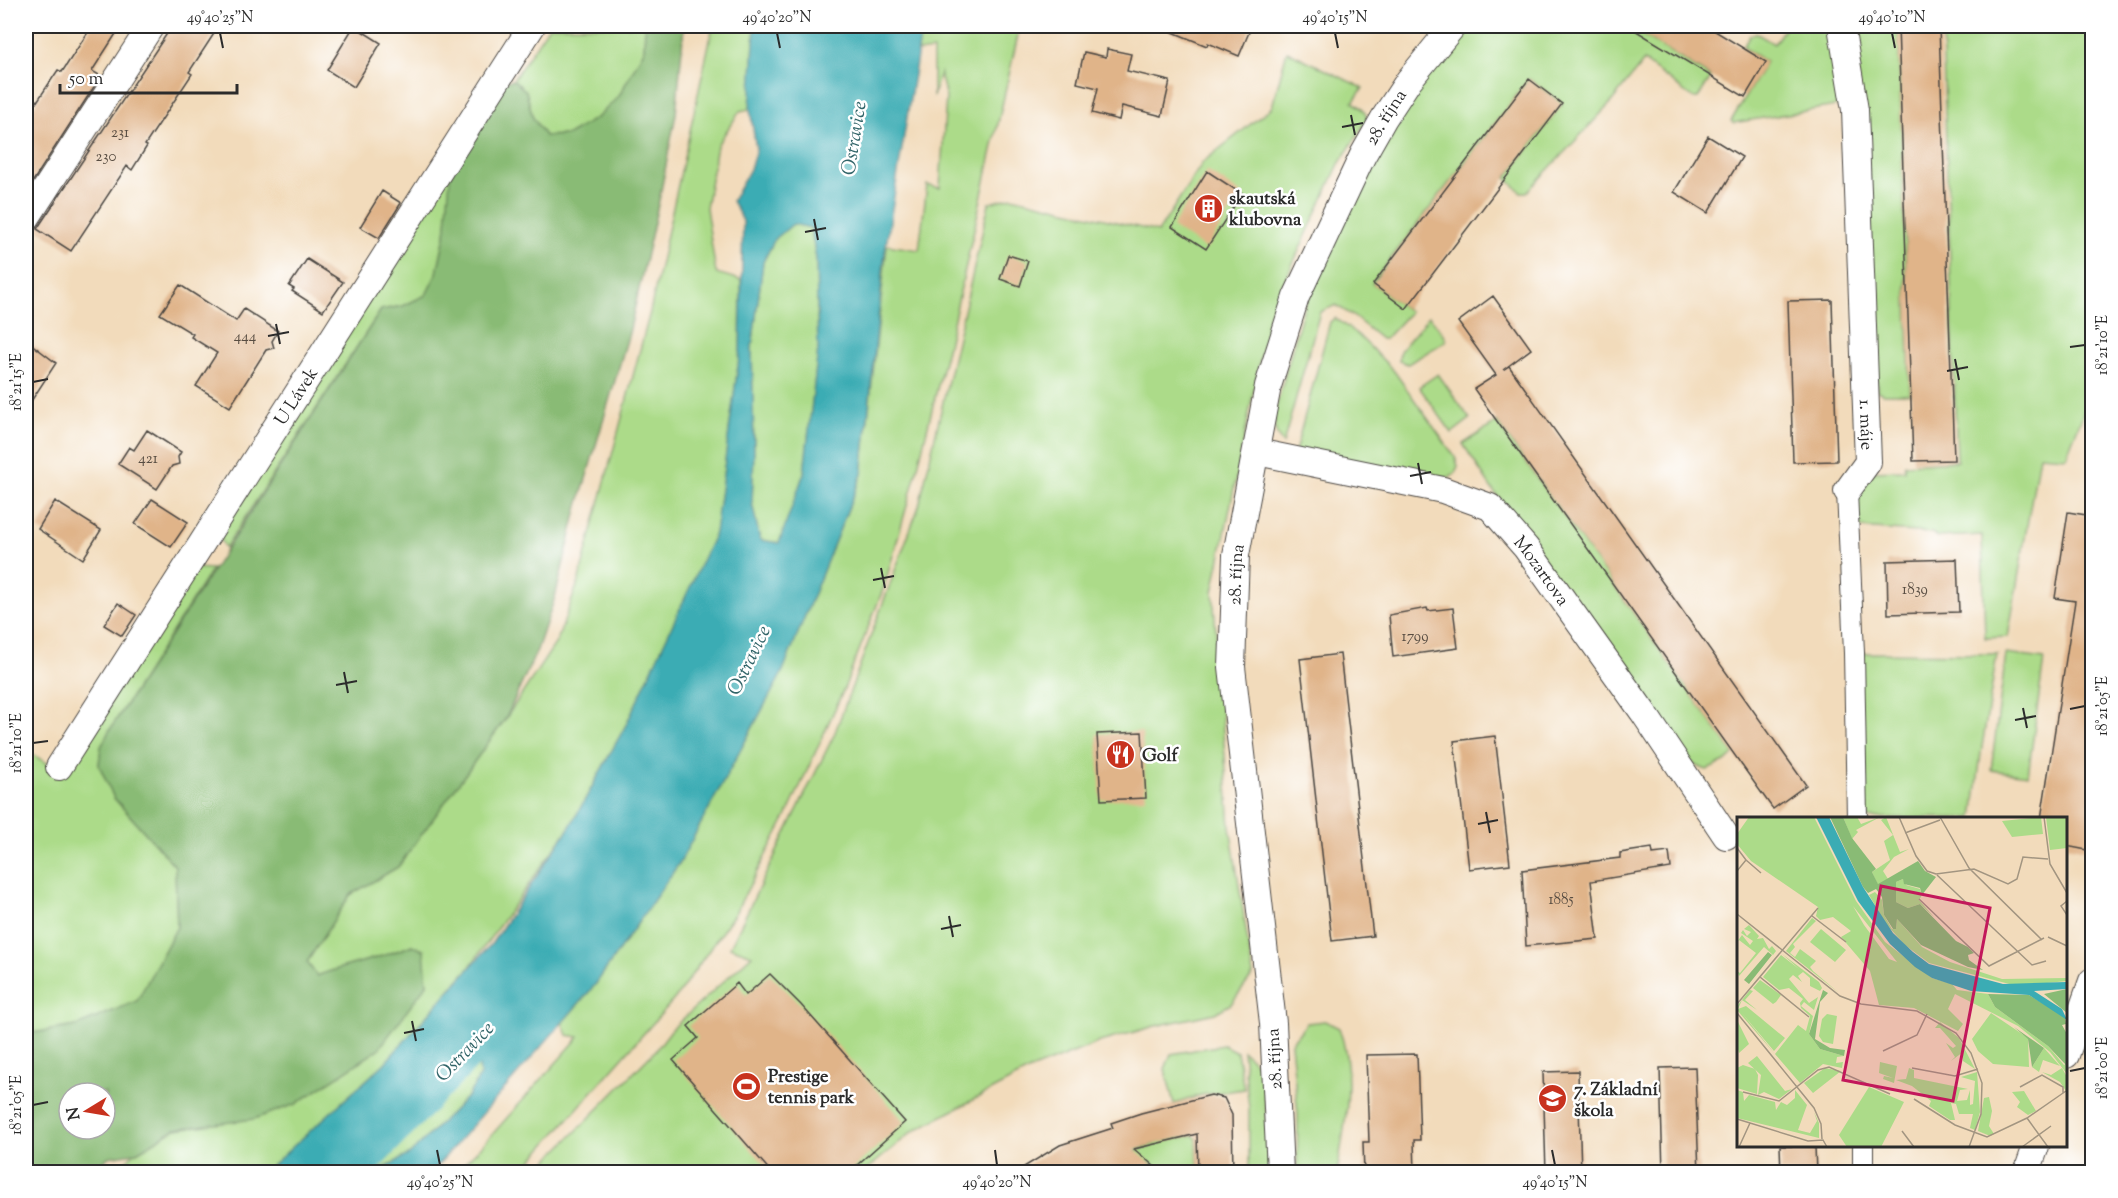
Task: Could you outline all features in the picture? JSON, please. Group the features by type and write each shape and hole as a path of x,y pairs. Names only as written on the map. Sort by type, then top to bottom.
{"street":[{"path":"26,219 151,26"},
{"name":"U Lávek","path":"59,767 532,26"},
{"name":"28. října","path":"1280,1173 1272,1023 1232,667 1236,555 1268,386 1296,297 1363,155 1384,118 1409,80 1453,26"},
{"name":"1. máje","path":"1841,26 1855,110 1868,462 1847,491 1854,653 1857,817"},
{"name":"Mozartova","path":"1257,452 1443,490 1491,507 1526,548 1643,712 1726,836"},
{"path":"2067,1051 2092,981"},
{"path":"1863,1147 1863,1173"},
{"path":"2027,1173 2036,1147"}],"green space":[{"path":"549,26 645,26 644,50 619,96 598,117 568,135 545,136 533,118 526,91 513,80"},
{"path":"645,26 684,26 676,114 629,333 578,506 555,597 537,650 506,718 398,867 350,895 307,962 317,976 412,945 424,950 427,984 378,1050 296,1104 254,1119 175,1129 135,1153 108,1157 95,1172 26,1172 26,1034 77,1026 137,1001 177,927 175,866 114,798 99,765 101,747 109,731 381,310 403,306 426,295 437,273 445,236 450,178 456,153 500,82 513,80 526,91 533,118 545,136 568,135 598,117 619,96 644,50"},
{"path":"713,26 755,26 750,109 740,111 717,145 706,208 716,273 741,280 740,351 715,534 627,723 571,825 469,968 384,1064 265,1172 113,1172 135,1153 175,1129 203,1124 427,984 425,970 412,945 316,976 307,962 350,895 398,867 506,718 557,641 578,583 650,312"},
{"path":"920,26 1020,26 948,345 917,470 884,587 844,689 787,815 735,913 677,996 521,1172 455,1172 481,1147 579,1037 567,1035 562,1022 595,985 680,862 782,673 862,474 887,245 919,250 927,185 940,188 946,97 940,73 933,97 933,50 918,52"},
{"path":"1466,26 1628,26 1711,77 1698,98 1693,98 1644,61 1608,106 1527,192 1521,192 1506,178 1562,104 1529,79 1372,283 1410,312 1385,339 1381,339 1336,305 1320,312 1283,444 1276,433 1274,415 1303,310 1367,167 1402,110"},
{"path":"1786,26 1829,26 1842,105 1733,123 1731,121 1766,62 1743,47 1750,35 1756,33 1774,44"},
{"path":"1859,26 1898,26 1910,394 1883,394 1877,391 1856,51"},
{"path":"1942,26 2092,26 2092,391 2066,457 2039,455 2008,637 1985,638 1982,535 1938,537 1932,533 1859,528 1857,493 1869,471 1904,470 1905,464 1957,461"},
{"path":"1287,51 1363,88 1353,102 1363,110 1367,120 1339,164 1269,315 1213,592 1230,827 1253,975 1231,1004 1215,1013 1155,1026 1100,1042 1030,1070 912,1132 864,1172 536,1172 656,1050 672,1029 752,955 730,947 834,735 919,506 989,203 1012,197 1158,232 1203,162 1272,107"},
{"path":"452,169 445,236 437,273 426,295 403,306 381,310 225,548 220,539 219,528"},
{"path":"793,224 811,228 816,259 818,349 804,473 780,543 760,540 752,503 754,451 752,348 763,262 775,239"},
{"path":"1429,316 1445,336 1446,341 1408,364 1399,361 1400,351"},
{"path":"1335,318 1358,335 1394,371 1455,457 1458,466 1454,475 1440,480 1295,452 1330,322"},
{"path":"1438,374 1470,419 1452,433 1419,387"},
{"path":"1497,422 1734,754 1725,762 1707,770 1687,759 1490,486 1463,444"},
{"path":"192,568 212,569 109,731 101,747 99,765 114,798 175,866 177,927 137,1001 77,1026 26,1034 26,751 63,772"},
{"path":"1854,653 1997,654 1973,817 1857,817"},
{"path":"2006,654 2044,659 2028,775 1991,770"},
{"path":"1325,1021 1339,1028 1347,1063 1347,1100 1337,1172 1297,1172 1298,1114 1291,1043 1307,1023"},
{"path":"1223,1045 1237,1052 1244,1089 1201,1095 1174,1104 1165,1069 1171,1054"},
{"path":"1243,1051 1262,1072 1269,1172 1249,1172 1249,1108"},
{"path":"473,1058 479,1062 480,1076 468,1096 410,1154 377,1172 351,1172 393,1146 432,1075 449,1064"},
{"path":"1193,1135 1197,1139 1198,1172 1162,1172 1150,1163 1133,1157 1121,1156 1157,1143"}],"water":[{"path":"755,26 920,26 921,32 885,252 862,474 782,673 680,862 595,985 432,1172 377,1172 410,1154 468,1096 480,1076 479,1062 473,1058 449,1064 432,1075 393,1146 351,1172 265,1172 384,1064 492,943 571,825 627,723 715,533 740,351 743,221 732,201 750,169 756,149 750,109","holes":["793,224 811,228 816,259 818,349 804,473 779,543 760,540 752,503 754,451 752,348 763,262 775,239"]}],"building":[{"path":"92,26 121,26 92,71 101,76 26,192 26,118 58,70 62,72"},
{"path":"172,26 219,26 189,72 192,74 145,145 147,146 132,170 127,166 71,251 37,229"},
{"path":"354,26 381,43 354,87 327,70"},
{"path":"1158,26 1240,26 1250,30 1239,56"},
{"path":"1628,26 1707,26 1766,62 1745,97"},
{"path":"1898,26 1939,26 1954,460 1913,461"},
{"path":"1107,49 1131,54 1127,71 1170,81 1162,116 1122,106 1119,120 1092,113 1098,88 1077,83 1084,52 1106,57"},
{"path":"1529,79 1562,104 1406,309 1373,284"},
{"path":"1708,136 1742,157 1708,213 1674,192"},
{"name":"skautská klubovna","path":"1207,171 1242,194 1206,249 1172,227"},
{"path":"382,191 401,203 379,238 360,227"},
{"path":"1008,255 1028,261 1020,286 1000,279"},
{"path":"307,259 343,282 323,311 292,291 294,289 289,286"},
{"path":"180,285 236,321 244,309 278,331 272,341 274,348 266,350 230,407 196,386 217,353 191,337 193,334 160,314"},
{"path":"1493,296 1531,349 1503,370 1509,366 1806,785 1773,809 1474,389 1496,375 1458,322"},
{"path":"1832,300 1837,461 1793,462 1788,301"},
{"path":"26,340 56,363 26,409"},
{"path":"147,430 181,452 178,457 179,464 172,466 157,489 118,464 129,447 134,450"},
{"path":"152,499 188,522 171,547 135,524"},
{"path":"55,501 101,530 83,559 38,529"},
{"path":"2068,512 2092,516 2092,851 2067,846 2067,817 2041,817 2075,601 2055,598"},
{"path":"1957,559 1959,612 1888,614 1887,561"},
{"path":"118,603 136,615 122,636 104,625"},
{"path":"1427,608 1428,611 1453,608 1458,648 1393,657 1389,615"},
{"path":"1340,654 1373,936 1332,941 1300,659"},
{"path":"1142,732 1146,798 1101,800 1097,734"},
{"path":"1495,736 1510,864 1469,869 1454,741"},
{"path":"1652,848 1653,854 1669,852 1671,868 1591,881 1598,939 1526,946 1522,870 1620,858 1620,853"},
{"path":"770,974 801,1005 905,1122 848,1173 772,1173 673,1060 698,1038 688,1026 737,983 746,995"},
{"path":"1417,1054 1420,1140 1414,1140 1415,1173 1364,1173 1363,1142 1369,1142 1366,1055"},
{"path":"1695,1067 1699,1173 1663,1173 1660,1068"},
{"path":"1578,1071 1581,1173 1546,1173 1543,1072"},
{"path":"1211,1095 1224,1098 1232,1115 1233,1173 1198,1173 1197,1134 1134,1149 1162,1173 1014,1173 1060,1145 1113,1128 1111,1123"},
{"path":"1780,1147 1815,1147 1816,1173 1781,1173"}],"waterway":[{"name":"Ostravice","path":"347,1172 493,1021"}],"place":[{"name":"skautská klubovna","path":"1208,208"},
{"name":"Golf","path":"1121,755"},
{"name":"Prestige tennis park","path":"747,1086"},
{"name":"7. Základní škola","path":"1553,1099"}]}
